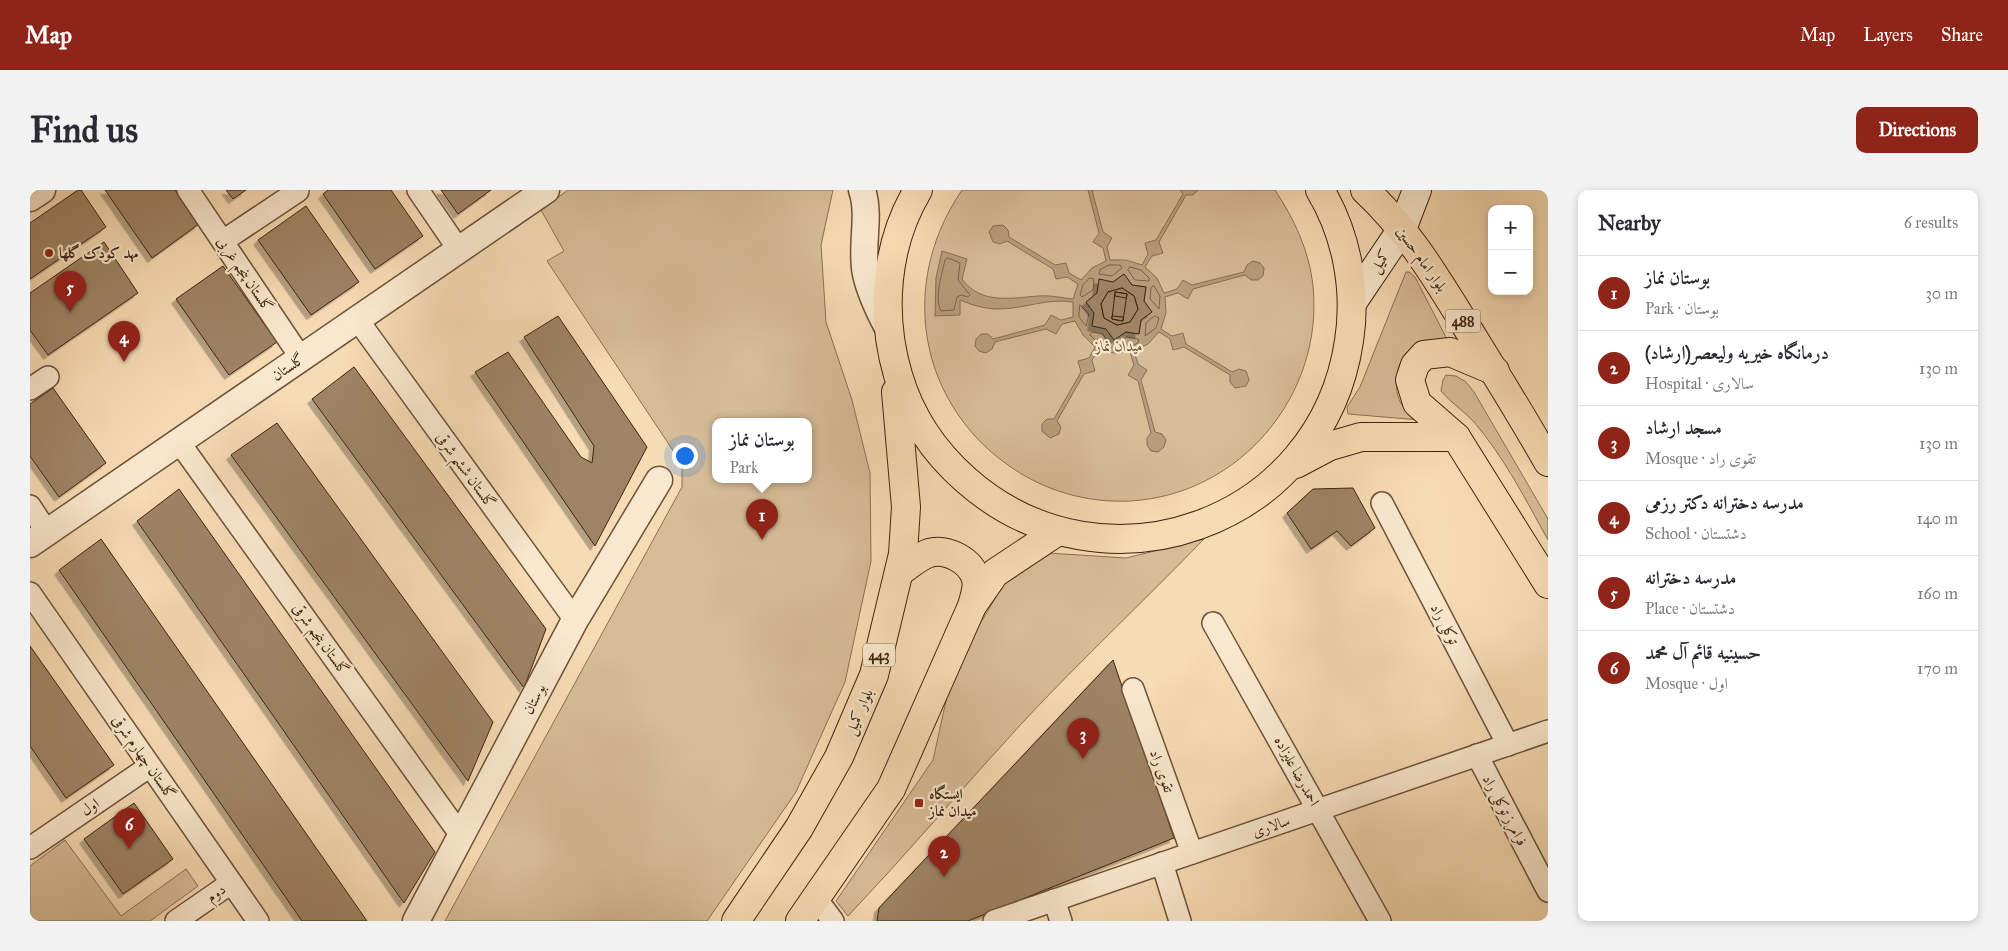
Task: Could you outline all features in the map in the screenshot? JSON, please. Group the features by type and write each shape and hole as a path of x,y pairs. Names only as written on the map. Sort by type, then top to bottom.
{"main road":[{"path":"917,191 904,219 891,263 887,300 888,328 892,355 902,387 915,417 937,450 952,467 994,502 1029,520 1058,531 1082,536 1132,540 1181,532 1205,524 1234,509 1269,486 1287,469 1318,428 1340,381 1349,338 1352,304 1347,258 1340,236 1320,190"},
{"name":"بلوار امام حسین","path":"1365,190 1402,229 1495,372 1548,462"},
{"name":"کمیل","path":"1352,304 1402,229 1417,190"},
{"path":"1495,372 1450,352 1424,355 1415,365 1410,380 1417,403 1456,437 1548,584"},
{"name":"بلوار کمیل","path":"736,921 799,828 839,757 874,675 903,554 906,507 892,355"},
{"path":"1287,469 1330,446 1361,437 1456,437"},
{"path":"800,921 891,789 972,606 995,573 1058,531"},
{"path":"898,572 928,553 943,551 958,558 970,568 976,580 972,606"}],"street":[{"path":"30,198 42,190"},
{"name":"گلستان پنجم غربی","path":"188,190 302,358"},
{"path":"418,190 459,250"},
{"name":"گلستان","path":"39,538 546,190"},
{"path":"862,190 866,201 864,234 866,273 874,299 888,328"},
{"path":"223,241 298,191"},
{"name":"گلستان ششم شرقی","path":"357,320 575,620"},
{"path":"30,389 48,377"},
{"name":"گلستان پنجم شرقی","path":"179,442 462,837"},
{"name":"بوستان","path":"416,921 575,620 659,480"},
{"name":"توکلی راد","path":"1382,503 1508,744"},
{"path":"30,506 39,538"},
{"name":"گلستان چهارم شرقی","path":"30,594 258,921"},
{"name":"احمدرضا علیزاده","path":"1214,623 1380,921"},
{"name":"تقوی راد","path":"1133,689 1192,853"},
{"name":"سالاری","path":"994,921 1548,731"},
{"name":"فرامرز توکلی راد","path":"1477,755 1548,891"},
{"name":"اول","path":"30,848 150,766"},
{"path":"1162,863 1180,921"},
{"name":"دوم","path":"176,921 231,883"},
{"path":"815,897 833,921"},
{"path":"1054,900 1061,921"}],"green space":[{"path":"568,190 833,190 821,245 826,322 852,400 870,473 871,561 845,682 796,792 707,921 445,921 682,487 682,464 547,261 564,251 541,210"},
{"name":"میدان نماز","path":"962,190 1275,190 1300,235 1308,260 1313,286 1313,326 1305,365 1289,400 1267,432 1239,459 1207,480 1170,495 1130,501 1098,500 1066,494 1036,482 995,455 972,433 945,393 933,363 925,318 925,295 933,251 940,230"},
{"path":"1406,272 1415,277 1451,347 1416,347 1406,354 1399,367 1396,383 1399,399 1406,410 1420,420 1348,414 1347,407 1360,387"},
{"path":"1446,375 1456,376 1466,382 1474,392 1548,519 1548,540 1514,479 1485,435 1441,391"},
{"path":"1204,539 1023,722 848,916 836,901 933,760 953,669 1002,587 1025,562 1048,553 1126,558"},
{"path":"65,840 121,916 186,869 198,886 150,921 30,921 30,866"}],"water":[{"path":"1088,190 1092,190 1103,232 1112,238 1107,247 1110,260 1126,260 1142,265 1148,254 1145,243 1156,240 1183,194 1180,190 1198,190 1193,195 1186,195 1159,242 1163,253 1152,256 1145,267 1157,278 1164,293 1177,289 1183,280 1192,285 1244,272 1247,265 1253,261 1260,263 1264,268 1263,276 1258,280 1251,280 1245,275 1193,289 1188,299 1178,293 1165,297 1166,313 1161,329 1172,336 1183,333 1186,344 1232,372 1239,369 1246,371 1249,380 1246,386 1235,388 1230,382 1230,375 1184,347 1173,350 1170,339 1159,332 1148,344 1134,351 1138,364 1147,370 1141,380 1155,432 1162,434 1166,440 1164,447 1158,452 1151,451 1147,445 1147,438 1151,433 1138,381 1128,375 1134,365 1130,352 1114,353 1099,349 1092,360 1095,371 1084,374 1057,421 1061,427 1059,434 1050,438 1042,431 1042,424 1047,419 1054,419 1081,372 1078,361 1089,358 1095,347 1083,335 1075,321 1062,324 1056,334 1046,329 995,342 992,349 986,353 979,351 975,346 976,339 981,334 988,334 993,339 1045,325 1051,315 1061,320 1073,317 1073,302 1053,301 998,309 960,300 960,315 935,316 936,278 942,251 967,259 962,279 978,293 997,298 1047,296 1073,299 1078,284 1067,277 1056,279 1053,269 1007,241 1000,244 993,242 989,232 993,226 1003,225 1008,230 1009,237 1055,265 1066,263 1069,273 1081,280 1092,268 1106,261 1103,248 1093,242 1099,233","holes":["1124,274 1132,285 1146,287 1144,301 1152,312 1141,320 1139,334 1092,326 1094,313 1086,302 1097,293 1099,280 1113,282"]}],"building":[{"name":"مهد کودک گلها","path":"78,190 81,190 106,227 30,279 30,223"},
{"path":"105,190 175,190 199,224 152,258"},
{"path":"226,190 246,190 233,199"},
{"path":"328,190 391,190 423,236 375,269 323,194"},
{"path":"441,190 491,190 458,214"},
{"path":"306,206 359,282 311,315 258,240"},
{"path":"104,242 138,293 48,355 30,330 30,293"},
{"path":"223,266 277,342 229,375 176,299"},
{"path":"1124,274 1132,285 1146,287 1144,301 1152,312 1141,320 1139,334 1126,332 1114,340 1106,329 1092,326 1094,313 1086,302 1097,293 1099,279 1113,282","holes":["1122,288 1134,296 1138,309 1130,322 1117,325 1104,318 1101,304 1108,292"]},
{"path":"1122,288 1134,296 1138,309 1130,322 1117,325 1104,318 1101,304 1108,292","holes":["1115,292 1127,294 1126,298 1115,296","1112,316 1123,317 1123,321 1112,319"]},
{"path":"1115,292 1127,294 1123,321 1112,319"},
{"path":"1115,292 1127,294 1126,298 1115,296"},
{"path":"558,316 647,447 595,546 475,372 508,352 581,457 592,463 594,446 524,337"},
{"path":"1112,316 1123,317 1123,321 1112,319"},
{"path":"354,367 546,629 524,688 312,399"},
{"path":"53,388 106,463 59,497 30,456 30,404"},
{"path":"277,423 493,722 468,781 231,455"},
{"path":"1353,488 1375,528 1351,546 1337,531 1311,549 1287,513 1313,489"},
{"path":"179,489 435,852 404,903 137,521"},
{"path":"101,539 367,921 302,921 59,570"},
{"path":"30,646 114,765 66,798 30,746"},
{"path":"1113,660 1174,838 968,921 877,921 879,908"},
{"path":"134,803 173,859 123,894 84,839"}],"place":[{"name":"مهد کودک گلها","path":"49,253"},
{"name":"مدرسه دخترانه","path":"70,312"},
{"name":"مدرسه دخترانه دکتر رزمی","path":"124,362"},
{"name":"بوستان نماز","path":"762,540"},
{"name":"مسجد ارشاد","path":"1083,759"},
{"name":"ایستگاه میدان نماز","path":"919,803"},
{"name":"حسینیه قائم آل محمد","path":"129,849"},
{"name":"درمانگاه خیریه ولیعصر(ارشاد)","path":"944,877"}]}
